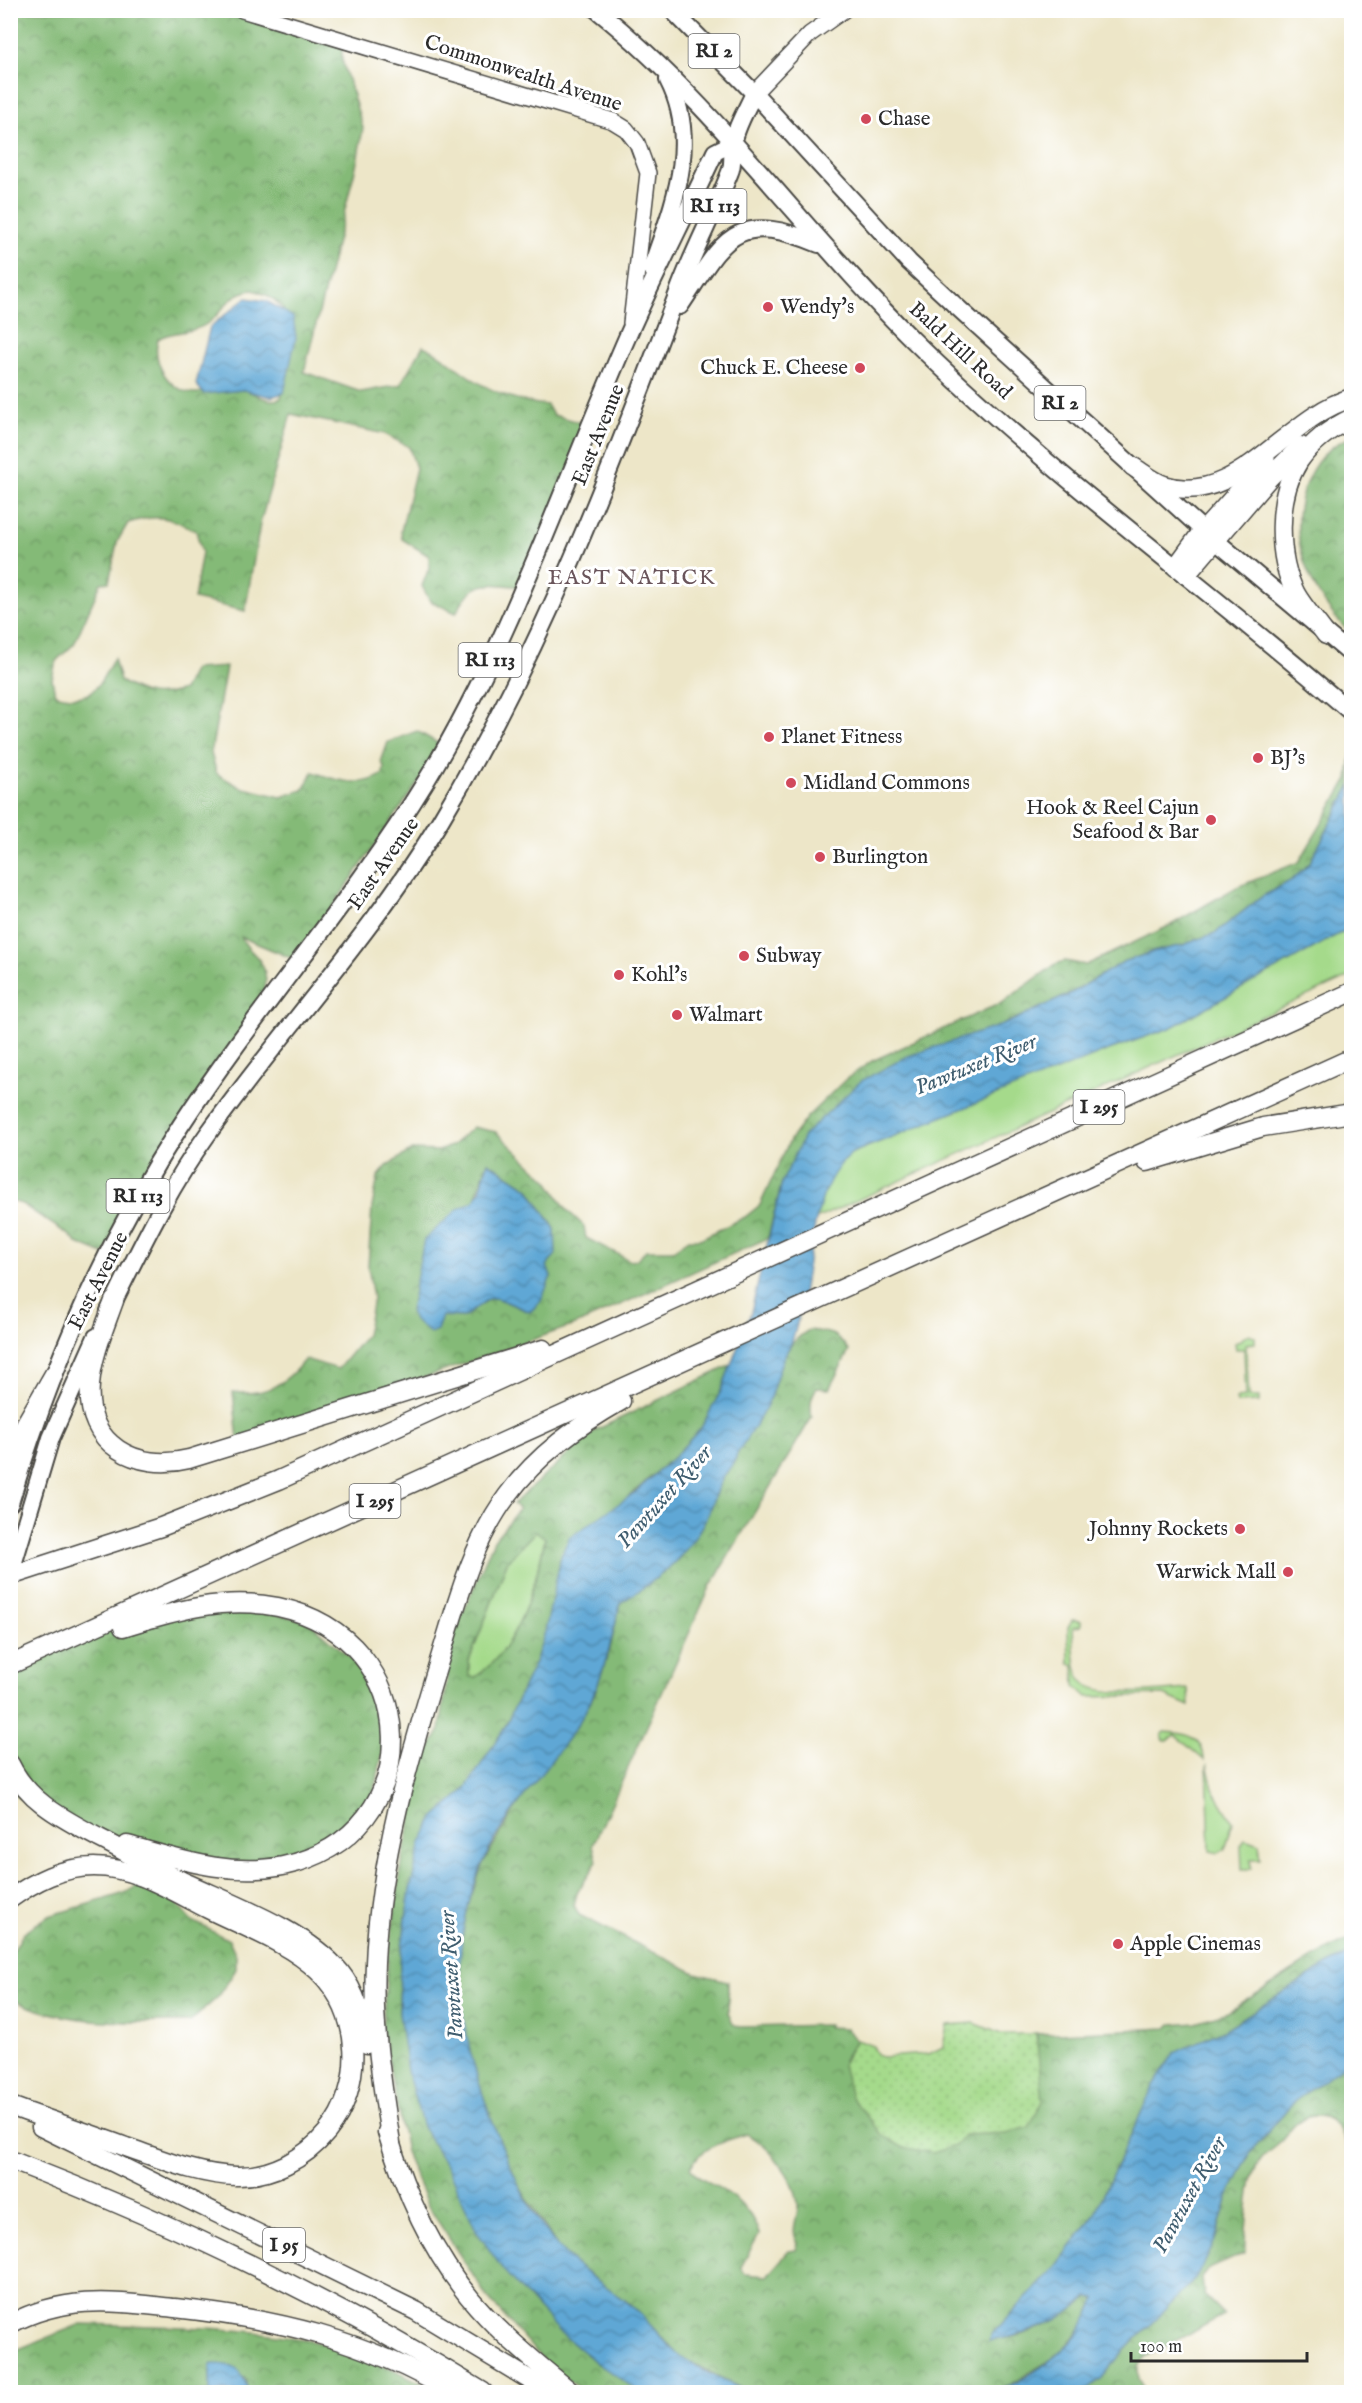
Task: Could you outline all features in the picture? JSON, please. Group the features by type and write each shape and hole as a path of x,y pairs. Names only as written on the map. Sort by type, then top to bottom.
{"highway":[{"path":"1132,466 1162,484 1184,489 1202,489 1230,477 1316,412 1352,398"},
{"path":"1210,536 1308,438 1344,422"},
{"path":"1326,635 1296,594 1284,560 1282,537 1288,484 1299,462 1315,442 1344,422"},
{"path":"1181,571 1293,430"},
{"name":"I 295","path":"10,1576 122,1541 240,1496 1352,992"},
{"name":"I 295","path":"10,1665 1352,1058"},
{"path":"1021,1208 1129,1168 1263,1126 1352,1113"},
{"path":"114,1301 90,1378 90,1398 94,1418 102,1434 121,1452 144,1462 162,1464 189,1459 608,1330"},
{"path":"391,2143 374,2008 380,1906 397,1820 420,1728 472,1561 487,1528 506,1497 542,1457 586,1422 693,1357"},
{"path":"10,1451 54,1374"},
{"path":"35,1655 172,1611 210,1604 264,1605 308,1617 347,1639 374,1671 387,1699 393,1745 388,1774 382,1788 358,1825 324,1851 282,1866 231,1869 198,1865 118,1843 110,1843"},
{"path":"10,1764 27,1790 40,1803 64,1819 154,1868 296,1936 314,1947 336,1968 347,1982 360,2011 376,2094 391,2143 417,2211 455,2278 497,2327 571,2392"},
{"path":"10,1899 36,1881 79,1868 108,1868 143,1878 272,1941 310,1964 327,1982 341,2003 350,2028 354,2055 347,2098 326,2134 294,2160 259,2174 222,2174 180,2165 10,2106"},
{"name":"I 95","path":"10,2113 386,2296 463,2338 550,2392"},
{"name":"I 95","path":"10,2162 40,2171 159,2221 313,2296 483,2392"},
{"path":"10,2324 46,2309 83,2301 111,2301 239,2315 301,2328 358,2346 417,2372 452,2392"}],"main road":[{"name":"Bald Hill Road","path":"597,10 721,128 823,246 957,382 1051,464 1230,609 1352,713"},
{"name":"Bald Hill Road","path":"672,10 754,93 909,262 1038,384 1210,536 1352,655"},
{"path":"630,330 676,198 683,167 684,136 678,108 663,71"},
{"name":"East Avenue","path":"10,1576 40,1471 66,1400 114,1301 181,1173 206,1137 342,961 440,823 516,684 573,560 682,282 732,168 733,143 754,93"},
{"name":"East Avenue","path":"10,1503 54,1374 116,1237 180,1127 231,1053 347,897 427,780 488,664 630,330 715,152 733,143"},
{"path":"664,330 716,251 730,239 747,231 767,230 790,232 823,246"}],"street":[{"name":"Commonwealth Avenue","path":"242,10 613,121 626,129 637,142 648,173 630,330"},
{"name":"East Avenue","path":"754,93 810,34 844,10"}],"green space":[{"path":"11,11 239,11 342,41 342,60 363,128 357,162 304,372 361,392 400,385 423,346 490,389 518,400 547,405 553,415 591,425 521,587 482,586 468,594 456,613 430,601 422,586 429,568 429,556 402,539 401,531 416,468 409,447 385,434 291,414 260,524 245,611 194,599 202,552 196,531 163,518 147,518 128,523 117,542 109,582 101,583 74,644 56,661 52,679 55,694 77,697 92,691 98,686 114,658 120,681 144,693 158,695 183,690 194,669 226,667 211,753 217,774 240,787 281,797 303,790 313,772 348,782 375,779 383,774 384,766 381,762 388,742 417,731 443,746 296,960 241,937 260,962 265,973 266,986 262,1005 104,1254 77,1243 69,1235 22,1204 11,1201","holes":["253,290 270,297 281,307 288,320 291,334 288,366 281,398 266,399 236,388 187,392 178,388 165,375 157,357 158,339 170,334 190,331 208,323 232,299 244,292"]},
{"path":"1352,437 1351,634 1336,618 1312,581 1299,540 1298,519 1301,498 1313,469 1332,448"},
{"path":"1351,754 1351,785 1309,864 1292,880 1263,896 1215,933 1183,945 1123,962 1068,995 1006,1023 782,1182 768,1238 580,1323 244,1441 238,1440 233,1392 255,1392 274,1387 298,1368 305,1359 338,1369 366,1335 373,1299 368,1266 372,1207 378,1177 387,1166 412,1150 439,1151 453,1145 473,1127 496,1132 548,1181 567,1210 584,1226 586,1238 631,1261 636,1260 646,1250 673,1250 689,1239 700,1239 745,1217 760,1205 790,1140 807,1117 846,1079 872,1061 1003,1002 1056,964 1065,961 1086,965 1169,926 1237,887 1299,862 1348,779","holes":["488,1162 528,1188 555,1229 547,1266 530,1312 497,1298 488,1299 464,1317 442,1316 458,1209 474,1202"]},
{"path":"1351,927 1351,976 816,1219 833,1174 852,1153 1106,1051 1170,1028"},
{"path":"809,1330 828,1333 841,1340 849,1351 829,1389 817,1388 813,1394 812,1417 711,1585 593,1845 597,1861 577,1893 574,1905 579,1915 695,1973 728,1981 728,2013 733,2024 740,2027 828,2025 827,2027 846,2028 856,2040 843,2060 962,2135 1006,2133 1038,2038 1036,2034 1168,2028 1172,2024 1196,2022 1228,2012 1313,1958 1351,1938 1351,1954 1335,1960 1224,2030 1174,2054 1153,2087 1094,2215 1056,2267 993,2333 990,2340 1016,2336 1042,2327 1067,2313 1088,2297 1097,2298 1086,2323 1057,2356 998,2392 748,2392 681,2357 629,2303 579,2267 559,2249 516,2181 479,2090 469,2057 462,2017 459,1958 467,1909 483,1863 522,1797 576,1727 594,1695 610,1649 620,1603 645,1587 687,1549 705,1519 723,1478 766,1406 785,1355 798,1338","holes":["747,2134 780,2163 792,2183 798,2203 794,2228 798,2243 796,2250 789,2251 767,2276 745,2274 741,2267 759,2234 749,2213 734,2198 695,2174 690,2168 700,2154 714,2145"]},
{"path":"1249,1334 1255,1337 1255,1343 1246,1344 1249,1397 1259,1397 1259,1402 1237,1403 1236,1398 1246,1397 1244,1349 1236,1349 1235,1343"},
{"path":"731,1365 721,1391 701,1428 674,1457 620,1504 545,1632 536,1660 504,1729 464,1791 434,1818 410,1890 400,1961 399,2013 423,2127 448,2169 562,2334 597,2363 640,2392 586,2392 552,2370 487,2297 428,2206 407,2157 382,2029 388,1959 401,1869 422,1761 440,1730 453,1636 494,1540 519,1509 513,1504 594,1431","holes":["536,1531 545,1538 530,1596 513,1634 489,1666 474,1678 469,1676 469,1661 508,1560"]},
{"path":"536,1530 545,1538 536,1576 522,1616 502,1651 489,1666 474,1678 468,1676 469,1661 508,1560"},
{"path":"228,1604 308,1621 372,1676 388,1729 372,1802 324,1852 239,1871 67,1829 16,1795 11,1787 11,1665 116,1627"},
{"path":"1072,1620 1081,1621 1081,1626 1073,1627 1074,1653 1080,1678 1087,1685 1099,1690 1130,1693 1188,1689 1189,1706 1164,1695 1087,1697 1075,1686 1074,1665 1069,1663 1068,1627"},
{"path":"1165,1732 1192,1737 1201,1746 1204,1760 1175,1735 1168,1741 1164,1741 1162,1735"},
{"path":"1207,1764 1213,1789 1233,1822 1225,1849 1219,1853 1210,1851"},
{"path":"1245,1839 1259,1844 1261,1859 1251,1859 1251,1869 1242,1869 1241,1846"},
{"path":"144,1882 169,1894 191,1920 229,1940 236,1955 236,1969 219,1996 190,2022 99,2021 53,2014 11,1999 11,1955 24,1932 49,1916 125,1893"},
{"path":"974,2023 1001,2034 1036,2034 1043,2101 1029,2127 1006,2133 963,2135 955,2146 933,2153 902,2147 883,2136 851,2097 842,2065 856,2040 873,2046 877,2054 883,2057 929,2054 943,2047 947,2025"},
{"path":"1351,2060 1351,2169 1345,2141 1335,2124 1319,2116 1308,2117 1296,2124 1262,2158 1254,2172 1245,2253 1209,2269 1202,2278 1204,2295 1224,2315 1145,2357 1138,2366 1138,2379 1146,2392 1084,2392 1102,2378 1120,2355 1197,2277 1215,2240 1227,2199 1251,2152 1295,2101"},
{"path":"81,2324 218,2329 286,2336 353,2352 440,2392 248,2392 245,2378 210,2365 210,2392 11,2392 11,2352"}],"water":[{"path":"246,298 267,301 293,317 296,337 284,393 271,397 243,390 204,394 196,384 210,327"},
{"name":"Pawtuxet River","path":"1351,785 1351,927 1170,1028 1106,1051 852,1153 837,1170 826,1190 818,1213 793,1338 765,1409 723,1478 703,1524 687,1549 645,1587 620,1603 604,1667 592,1698 576,1727 513,1811 482,1865 469,1901 462,1936 460,1970 462,2004 467,2038 476,2072 500,2141 518,2183 533,2212 567,2257 634,2308 681,2356 705,2371 748,2392 640,2392 597,2363 562,2334 504,2271 477,2232 448,2169 423,2127 407,2071 399,2013 400,1961 410,1890 421,1843 434,1818 464,1791 504,1729 536,1660 545,1632 561,1556 569,1538 633,1494 674,1457 701,1428 721,1391 751,1312 782,1182 805,1134 861,1081 908,1056 1005,1024 1068,995 1123,962 1183,945 1215,933 1263,896 1292,880 1309,864"},
{"path":"488,1162 528,1188 555,1229 556,1254 547,1266 551,1276 541,1301 530,1312 497,1298 488,1299 464,1317 442,1316 437,1330 430,1333 414,1321 410,1311 424,1240 458,1209 474,1201 480,1191"},
{"name":"Pawtuxet River","path":"1351,1954 1351,2060 1295,2101 1251,2152 1227,2199 1215,2240 1197,2277 1120,2355 1102,2378 1084,2392 998,2392 1029,2375 1058,2354 1081,2329 1090,2314 1096,2298 1088,2297 1055,2321 1016,2336 989,2341 993,2333 1056,2267 1094,2215 1153,2087 1174,2053 1224,2030 1335,1960"},
{"path":"210,2365 227,2365 237,2370 244,2379 248,2392 210,2392"}],"place":[{"name":"Chase","path":"866,119"},
{"name":"Wendy's","path":"768,307"},
{"name":"Chuck E. Cheese","path":"860,368"},
{"name":"Planet Fitness","path":"769,737"},
{"name":"BJ's","path":"1258,758"},
{"name":"Midland Commons","path":"791,783"},
{"name":"Hook & Reel Cajun Seafood & Bar","path":"1211,820"},
{"name":"Burlington","path":"820,857"},
{"name":"Subway","path":"744,956"},
{"name":"Kohl's","path":"619,975"},
{"name":"Walmart","path":"677,1015"},
{"name":"Johnny Rockets","path":"1240,1529"},
{"name":"Warwick Mall","path":"1288,1572"},
{"name":"Apple Cinemas","path":"1118,1944"}],"district":[{"name":"EAST NATICK","path":"632,578"}]}
